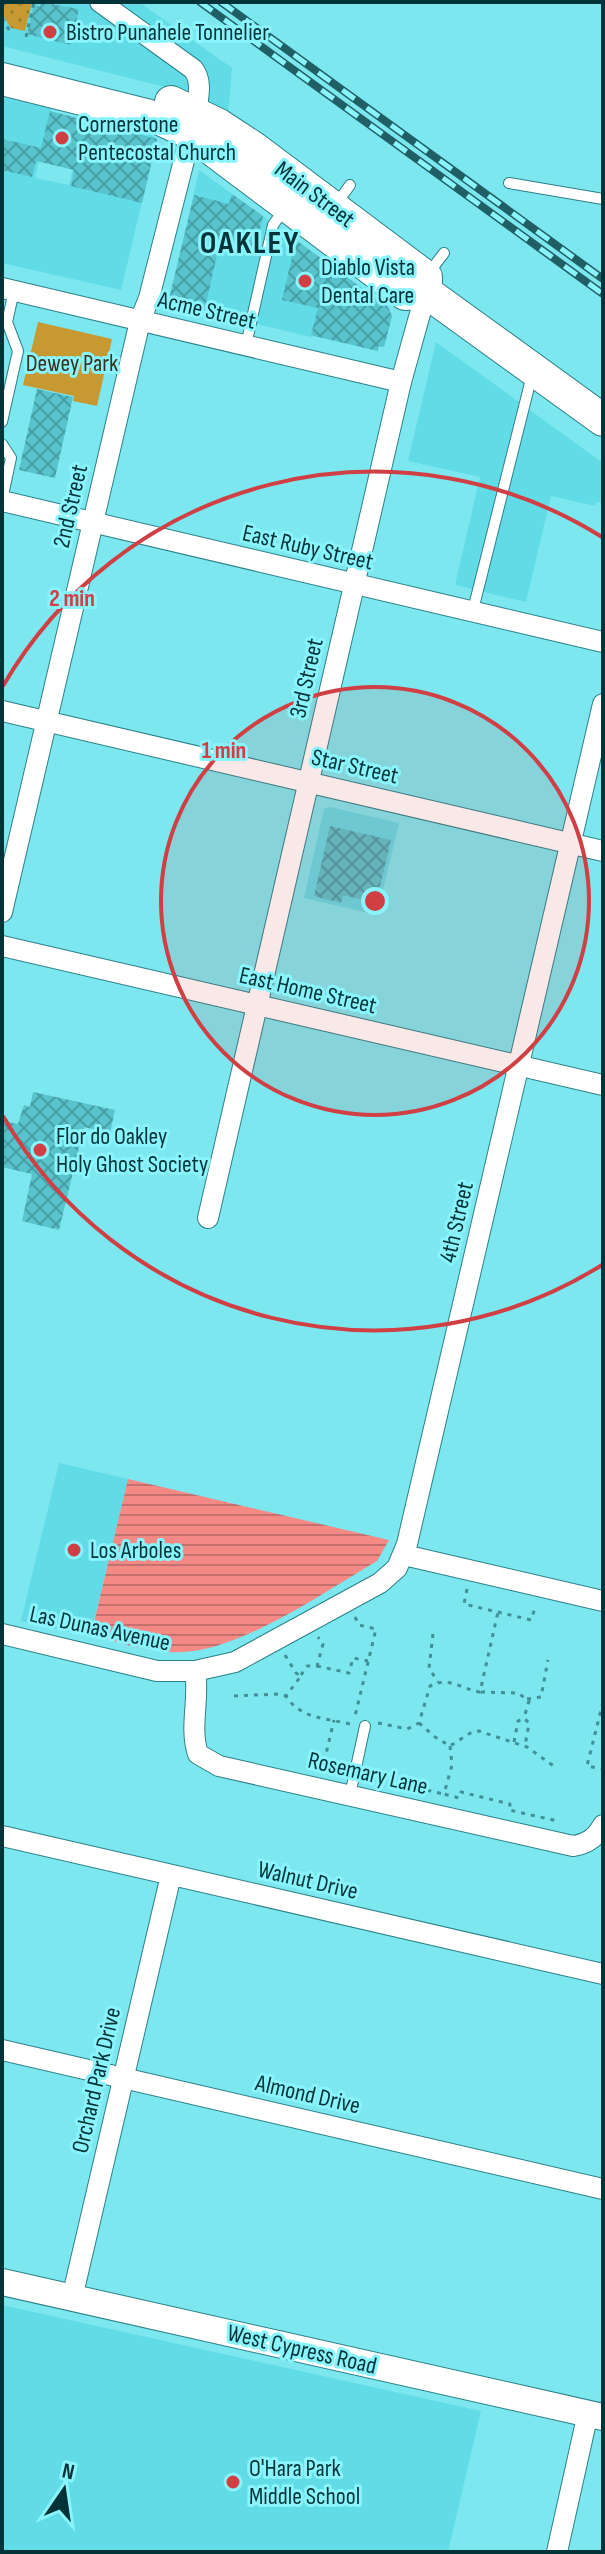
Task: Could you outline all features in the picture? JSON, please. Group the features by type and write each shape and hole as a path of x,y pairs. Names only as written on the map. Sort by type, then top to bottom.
{"main road":[{"name":"Main Street","path":"7,46 160,98 193,123 286,206 405,294 432,274"},
{"name":"Main Street","path":"2,79 158,118 193,123 254,148 342,197 432,274 533,370 603,420"}],"street":[{"name":"2nd Street","path":"2,912 140,321 149,298 193,123 199,75 100,2"},
{"name":"3rd Street","path":"208,1218 401,382 432,274"},
{"name":"Acme Street","path":"8,290 401,382"},
{"name":"East Ruby Street","path":"2,500 603,642"},
{"name":"4th Street","path":"235,1662 380,1583 397,1568 404,1555 603,704"},
{"name":"Star Street","path":"2,711 603,851"},
{"name":"East Home Street","path":"2,946 603,1085"},
{"path":"404,1555 603,1601"},
{"name":"Las Dunas Avenue","path":"2,1634 157,1671 195,1671 235,1662"},
{"name":"Rosemary Lane","path":"195,1671 198,1691 193,1740 198,1754 219,1766 573,1846 585,1844 598,1834 603,1825"},
{"name":"Walnut Drive","path":"2,1836 603,1974"},
{"name":"Orchard Park Drive","path":"72,2298 171,1875"},
{"name":"Almond Drive","path":"2,2050 603,2189"},
{"name":"West Cypress Road","path":"2,2282 595,2415"},
{"path":"557,2552 595,2415"}],"lane":[{"path":"509,183 603,199"},
{"path":"246,345 273,225 286,206"},
{"path":"2,422 18,351 7,322 8,290"},
{"path":"473,610 533,370"},
{"path":"2,444 11,458 2,500"},
{"path":"350,1795 368,1723"}],"path":[{"path":"26,37 34,2"},
{"path":"2,18 7,46"},
{"path":"464,1585 467,1589 464,1604 531,1620 536,1604 541,1603"},
{"path":"480,1692 498,1612"},
{"path":"234,1696 278,1694 286,1696 299,1711 353,1724 376,1629 359,1625 355,1617"},
{"path":"433,1634 429,1668 438,1682"},
{"path":"317,1666 323,1644 318,1637"},
{"path":"285,1654 301,1676"},
{"path":"286,1696 307,1666 349,1673 353,1658 368,1661"},
{"path":"354,1717 368,1723 407,1729 419,1723 430,1686 447,1681 480,1692 518,1693 527,1699 541,1697 548,1660"},
{"path":"514,1744 518,1721 524,1718 527,1699"},
{"path":"603,1702 587,1766 603,1769"},
{"path":"524,1718 529,1723 525,1746"},
{"path":"321,1774 334,1720"},
{"path":"419,1723 450,1746"},
{"path":"450,1746 479,1731 525,1746 555,1767"},
{"path":"444,1794 452,1765 450,1746"},
{"path":"363,1774 459,1798 461,1792 510,1804 509,1810 558,1821"}],"shaded area":[{"path":"2,2 139,2 232,68 228,117 185,92 2,46"},
{"path":"2,97 51,108 35,178 69,185 86,114 141,127 157,139 121,290 2,263"},
{"path":"199,170 388,307 392,316 384,347 379,347 378,351 169,303"},
{"path":"436,342 603,463 603,503 596,502 595,506 551,496 526,602 455,585 480,477 408,461"},
{"path":"330,807 399,823 377,915 304,898 324,809"},
{"name":"Los Arboles","path":"59,1463 128,1479 90,1637 21,1621"},
{"path":"128,1479 389,1540 377,1561 249,1634 195,1651 170,1652 130,1645 91,1635"},
{"name":"O'Hara Park Middle School","path":"2,2305 481,2411 448,2552 2,2552"}],"green space":[{"path":"2,2 32,2 25,31 11,28 2,14"},
{"name":"Dewey Park","path":"38,322 112,339 97,406 73,401 74,396 23,385"}],"building":[{"path":"40,2 79,9 71,45 27,34 34,5 40,7"},
{"path":"50,111 157,139 142,203 71,186 74,170 36,161 32,177 2,170 2,139 41,148"},
{"path":"232,194 263,216 255,249 220,242 204,312 168,303 194,195 229,204"},
{"path":"296,240 388,307 392,316 384,347 378,346 378,351 311,335 318,308 282,300"},
{"path":"37,389 73,397 55,478 19,470"},
{"path":"330,826 391,840 376,903 343,895 341,903 314,896"},
{"name":"Flor do Oakley Holy Ghost Society","path":"33,1092 115,1110 110,1133 84,1127 59,1230 22,1221 32,1174 2,1167 2,1121 18,1124 24,1105 30,1107"}],"railway":[{"path":"200,2 603,294"},
{"path":"221,2 603,279"}],"place":[{"name":"Bistro Punahele Tonnelier","path":"50,32"},
{"name":"Cornerstone Pentecostal Church","path":"62,138"},
{"name":"Diablo Vista Dental Care","path":"305,281"},
{"name":"Flor do Oakley Holy Ghost Society","path":"40,1150"},
{"name":"Los Arboles","path":"74,1550"},
{"name":"O'Hara Park Middle School","path":"233,2482"}],"district":[{"name":"OAKLEY","path":"250,242"}]}
